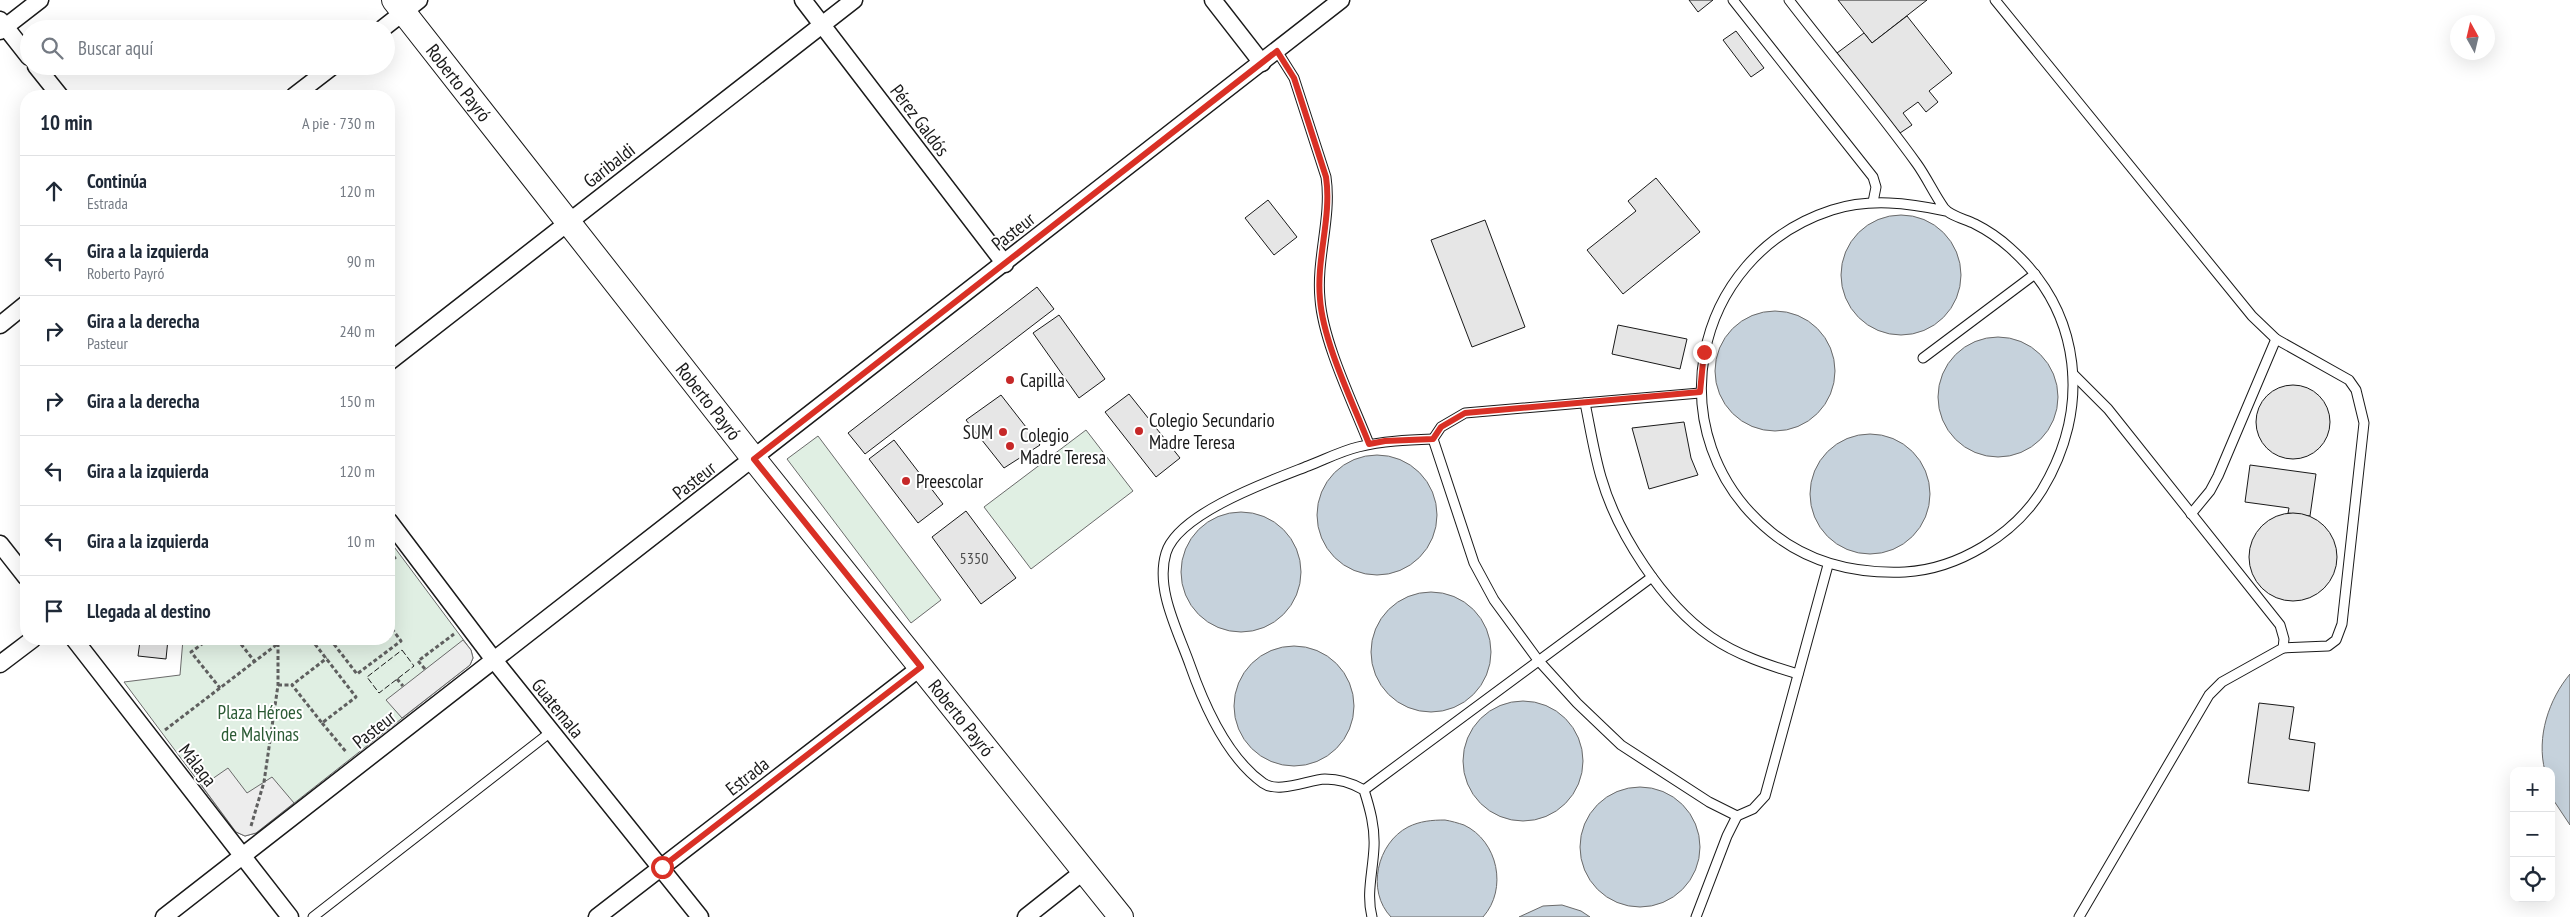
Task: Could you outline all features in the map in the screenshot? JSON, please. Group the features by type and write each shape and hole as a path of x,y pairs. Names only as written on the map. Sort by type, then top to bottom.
{"street":[{"path":"20,47 2,26 40,0"},
{"name":"Pérez Galdós","path":"803,0 1005,264"},
{"name":"Garibaldi","path":"395,357 854,0"},
{"path":"1213,0 1262,63"},
{"name":"Pasteur","path":"164,917 1005,264 1341,0"},
{"path":"391,20 406,4"},
{"name":"Roberto Payró","path":"406,4 567,222 1121,917"},
{"path":"43,75 55,90"},
{"path":"302,90 321,75"},
{"path":"0,325 20,309"},
{"name":"Guatemala","path":"395,529 494,660 662,867 700,917"},
{"path":"0,544 20,569"},
{"path":"0,664 25,645"},
{"name":"Málaga","path":"79,645 290,917"},
{"name":"Estrada","path":"597,917 921,667"},
{"path":"1026,917 1084,871"}],"lane":[{"path":"1733,0 1873,177 1876,187 1873,202"},
{"path":"1789,0 1917,164 1946,211"},
{"path":"1995,0 2252,316 2276,339 2349,380 2356,390 2364,423 2342,624 2336,640 2328,646 2283,648 2222,682 2209,695 2079,917"},
{"path":"1277,51 1294,78 1326,177 1328,191 1320,266 1320,298 1323,322 1369,444"},
{"path":"1873,202 1910,203 1946,211 1979,226 2009,247 2035,274 2054,304 2067,338 2073,374 2071,420 2058,463 2034,502 2002,534 1963,558 1919,571 1873,574 1828,565 1787,545 1752,517 1724,480 1707,438 1700,392 1704,352 1716,314 1736,279 1763,249 1796,226 1826,213 1873,202"},
{"path":"1923,358 2035,274"},
{"path":"2191,514 2214,483 2276,339"},
{"path":"2073,374 2108,409 2280,625 2284,639 2283,648"},
{"path":"1433,439 1441,427 1465,413 1700,392"},
{"path":"1586,403 1601,478 1618,523 1652,577 1685,616 1711,638 1762,663 1798,674"},
{"path":"1372,917 1368,897 1374,846 1372,816 1364,790 1350,781 1324,779 1291,786 1265,784 1244,767 1203,701 1169,607 1163,568 1167,550 1182,529 1210,509 1258,485 1356,447 1385,441 1433,439"},
{"path":"1433,439 1474,563 1494,600 1538,660 1577,703 1621,745 1709,802 1737,816"},
{"path":"1696,917 1727,836 1737,816 1753,809 1765,796 1828,565"},
{"path":"1364,790 1652,577"},
{"path":"313,917 552,731"}],"path":[{"path":"425,669 418,661 467,624"},
{"path":"335,645 357,674 401,641 395,633"},
{"path":"201,645 191,652 220,688"},
{"path":"242,645 255,662"},
{"path":"152,739 277,645"},
{"path":"243,856 264,782 278,685 277,645"},
{"path":"316,645 356,697 322,722"},
{"path":"278,685 292,685 327,658"},
{"path":"397,679 404,686"},
{"path":"292,685 358,766"}],"green space":[{"path":"1086,430 1133,491 1031,569 984,507"},
{"path":"818,436 941,600 911,623 787,459"},
{"name":"Plaza Héroes de Malvinas","path":"395,548 471,650 473,658 470,665 256,833 245,836 236,832 124,682 180,675 182,645 395,645"}],"shaded area":[{"path":"1901,215 1913,216 1924,220 1934,225 1943,233 1951,242 1956,252 1960,263 1960,287 1956,298 1951,308 1943,317 1934,325 1924,330 1913,334 1901,335 1889,334 1878,330 1868,325 1859,317 1851,308 1846,298 1842,287 1841,275 1842,263 1846,252 1851,242 1859,233 1868,225 1878,220 1889,216"},
{"path":"1775,311 1787,312 1798,316 1808,321 1817,329 1825,338 1830,348 1834,359 1834,383 1830,394 1825,404 1817,413 1808,421 1798,426 1787,430 1775,431 1763,430 1752,426 1742,421 1733,413 1725,404 1720,394 1716,383 1715,371 1716,359 1720,348 1725,338 1733,329 1742,321 1752,316 1763,312"},
{"path":"1998,337 2010,338 2021,342 2031,347 2040,355 2048,364 2053,374 2057,385 2057,409 2053,420 2048,430 2040,439 2031,447 2021,452 2010,456 1998,457 1986,456 1975,452 1965,447 1956,439 1948,430 1943,420 1939,409 1938,397 1939,385 1943,374 1948,364 1956,355 1965,347 1975,342 1986,338"},
{"path":"1870,434 1882,435 1893,439 1903,444 1912,452 1920,461 1925,471 1929,482 1929,506 1925,517 1920,527 1912,536 1903,544 1893,549 1882,553 1870,554 1858,553 1847,549 1837,544 1828,536 1820,527 1815,517 1811,506 1810,494 1811,482 1815,471 1820,461 1828,452 1837,444 1847,439 1858,435"},
{"path":"1377,455 1389,456 1400,460 1410,465 1419,473 1427,482 1432,492 1436,503 1436,527 1432,538 1427,548 1419,557 1410,565 1400,570 1389,574 1377,575 1365,574 1354,570 1344,565 1335,557 1327,548 1322,538 1318,527 1317,515 1318,503 1322,492 1327,482 1335,473 1344,465 1354,460 1365,456"},
{"path":"1241,512 1253,513 1264,517 1274,522 1283,530 1291,539 1296,549 1300,560 1300,584 1296,595 1291,605 1283,614 1274,622 1264,627 1253,631 1241,632 1229,631 1218,627 1208,622 1199,614 1191,605 1186,595 1182,584 1181,572 1182,560 1186,549 1191,539 1199,530 1208,522 1218,517 1229,513"},
{"path":"1431,592 1443,593 1454,597 1464,602 1473,610 1481,619 1486,629 1490,640 1490,664 1486,675 1481,685 1473,694 1464,702 1454,707 1443,711 1431,712 1419,711 1408,707 1398,702 1389,694 1381,685 1376,675 1372,664 1371,652 1372,640 1376,629 1381,619 1389,610 1398,602 1408,597 1419,593"},
{"path":"463,640 471,650 473,658 470,665 402,718 386,700"},
{"path":"1294,646 1306,647 1317,651 1327,656 1336,664 1344,673 1349,683 1353,694 1353,718 1349,729 1344,739 1336,748 1327,756 1317,761 1306,765 1294,766 1282,765 1271,761 1261,756 1252,748 1244,739 1239,729 1235,718 1234,706 1235,694 1239,683 1244,673 1252,664 1261,656 1271,651 1282,647"},
{"path":"2570,674 2570,825 2555,802 2555,767 2544,767 2542,745 2543,732 2550,707"},
{"path":"1523,701 1535,702 1546,706 1556,711 1565,719 1573,728 1578,738 1582,749 1582,773 1578,784 1573,794 1565,803 1556,811 1546,816 1535,820 1523,821 1511,820 1500,816 1490,811 1481,803 1473,794 1468,784 1464,773 1463,761 1464,749 1468,738 1473,728 1481,719 1490,711 1500,706 1511,702"},
{"path":"228,768 247,793 272,777 294,803 256,833 245,836 236,832 202,786"},
{"path":"1640,787 1652,788 1663,792 1673,797 1682,805 1690,814 1695,824 1699,835 1699,859 1695,870 1690,880 1682,889 1673,897 1663,902 1652,906 1640,907 1628,906 1617,902 1607,897 1598,889 1590,880 1585,870 1581,859 1580,847 1581,835 1585,824 1590,814 1598,805 1607,797 1617,792 1628,788"},
{"path":"1445,820 1464,825 1476,832 1492,854 1496,866 1497,880 1491,906 1483,917 1391,917 1383,906 1377,881 1378,868 1382,856 1397,834 1408,827 1426,821"},
{"path":"1562,905 1581,911 1590,917 1519,917 1543,906"}],"building":[{"path":"1689,0 1713,0 1698,12"},
{"path":"1838,0 1927,0 1872,43"},
{"path":"1907,16 1952,73 1929,91 1938,102 1926,112 1918,102 1903,113 1912,125 1900,133 1837,53 1864,33 1872,43"},
{"path":"1736,31 1764,68 1751,77 1723,40"},
{"path":"1656,178 1700,232 1623,294 1587,250 1636,211 1628,201"},
{"path":"1268,200 1297,237 1274,255 1245,218"},
{"path":"1485,220 1525,327 1472,347 1431,240"},
{"path":"1037,287 1054,309 865,454 848,433"},
{"path":"1059,315 1105,379 1079,398 1033,333"},
{"path":"1618,325 1687,339 1680,369 1612,354"},
{"path":"2293,385 2307,388 2319,396 2327,408 2330,422 2327,436 2319,448 2307,456 2293,459 2279,456 2267,448 2259,436 2256,422 2259,408 2267,396 2279,388"},
{"name":"Colegio Secundario Madre Teresa","path":"1129,394 1180,458 1156,477 1105,412"},
{"name":"SUM","path":"1001,395 1040,445 1004,468 966,420"},
{"path":"1684,422 1691,458 1698,475 1649,489 1632,428"},
{"name":"Preescolar","path":"894,440 943,504 918,523 869,459"},
{"path":"2250,465 2316,474 2310,516 2288,513 2289,508 2245,502"},
{"path":"966,511 1016,578 981,604 932,537"},
{"path":"2293,513 2310,517 2324,526 2333,540 2337,557 2333,574 2324,588 2310,597 2293,601 2276,597 2262,588 2253,574 2249,557 2253,540 2262,526 2276,517"},
{"path":"139,645 167,645 166,659 138,656"},
{"path":"2259,703 2294,707 2289,739 2315,743 2309,791 2248,783"}],"fence":[{"path":"402,650 414,666 379,693 367,677 402,650"}],"place":[{"name":"Capilla","path":"1010,380"},
{"name":"Colegio Secundario Madre Teresa","path":"1139,431"},
{"name":"SUM","path":"1003,432"},
{"name":"Colegio Madre Teresa","path":"1010,446"},
{"name":"Preescolar","path":"906,481"}],"route":[{"path":"662,867 921,667 754,459 1277,51 1294,78 1326,177 1328,191 1320,266 1320,298 1323,322 1369,444 1385,441 1433,439 1441,427 1465,413 1700,392 1704,352"}]}
